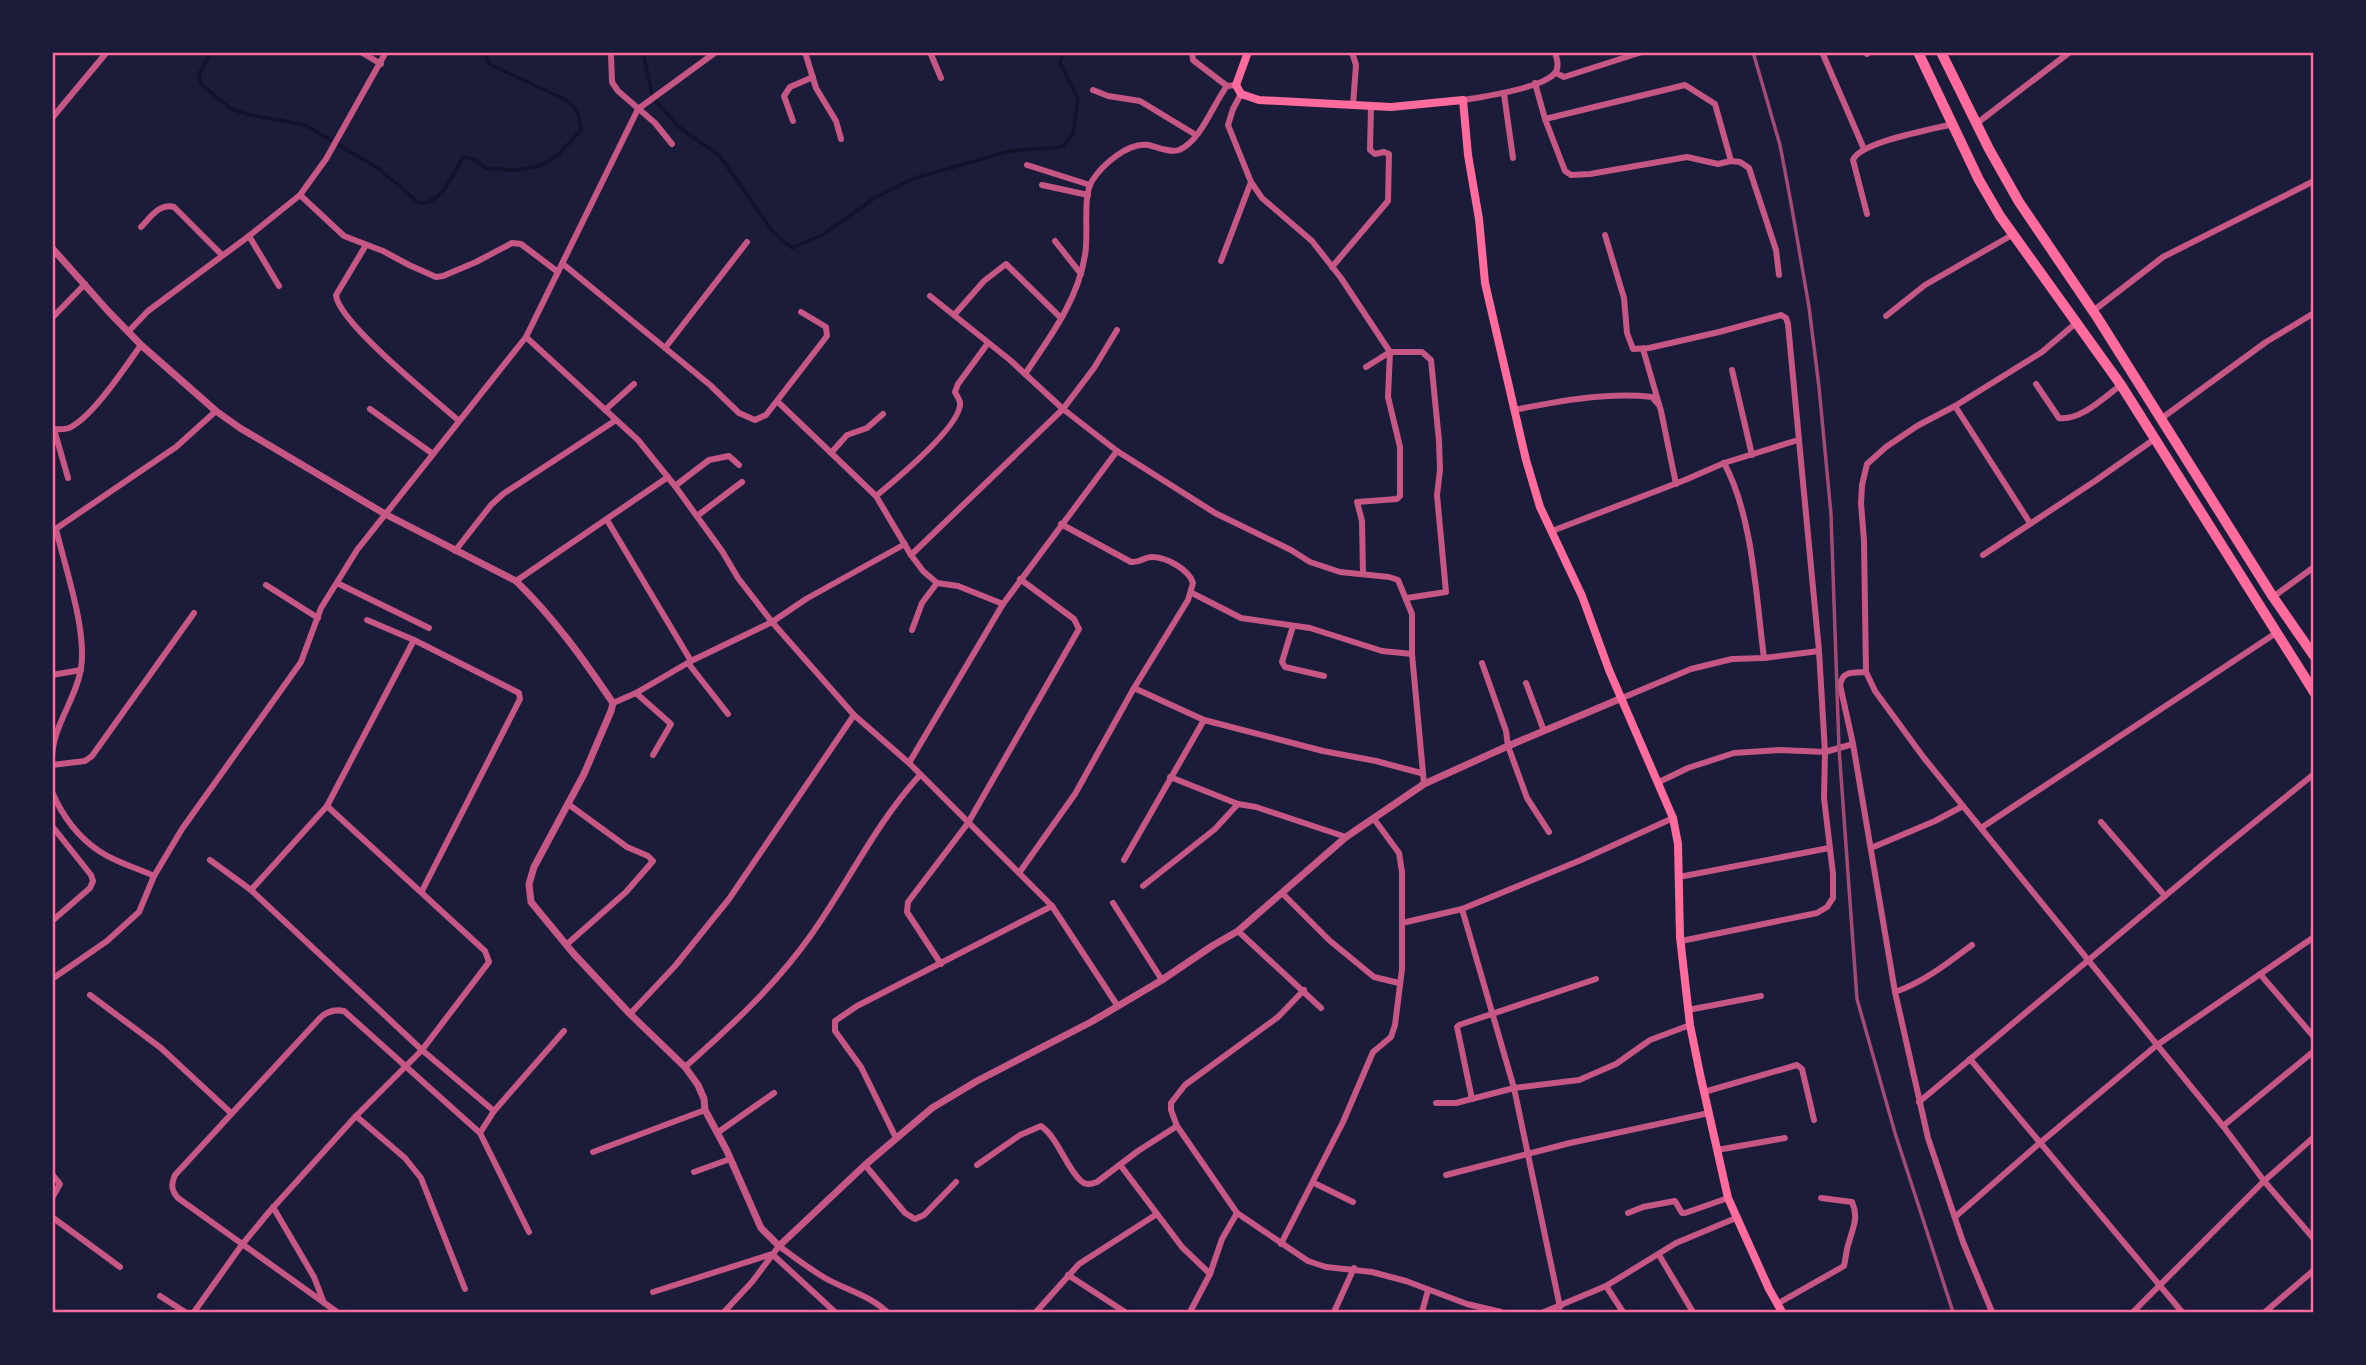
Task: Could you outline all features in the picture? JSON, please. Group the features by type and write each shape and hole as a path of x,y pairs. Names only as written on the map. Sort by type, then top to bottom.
{"highway":[{"path":"1918,52 1989,199 2156,438 2314,692"},
{"path":"1941,52 1976,124 2019,202 2093,311 2273,597 2314,656"},
{"path":"2180,476 2192,466"},
{"path":"2258,605 2273,597"}],"main road":[{"path":"1248,52 1232,86 1241,94 1273,102 1391,107 1463,100 1485,283 1539,507 1582,596 1609,670 1673,818 1678,844 1681,941 1688,1010 1704,1092 1728,1198 1782,1312"}],"street":[{"path":"52,118 107,52"},
{"path":"361,52 381,64"},
{"path":"128,332 148,311 299,195 340,137 386,52"},
{"path":"52,979 107,941 139,912 154,876 182,829 301,662 318,618 357,550 526,337 638,109 716,52"},
{"path":"805,52 816,88 836,121 841,139"},
{"path":"930,52 941,78"},
{"path":"1025,374 1061,318 1078,285 1086,255 1090,185 1107,164 1133,146 1139,144 1178,150 1196,135 1232,86 1192,60 1192,52"},
{"path":"1352,52 1356,65 1353,105"},
{"path":"1463,100 1504,94 1556,73 1558,67 1555,52"},
{"path":"1556,73 1564,77 1642,52"},
{"path":"1822,52 1864,149"},
{"path":"1976,124 2070,52"},
{"path":"611,54 612,82 618,91 655,123 672,144"},
{"path":"793,121 784,96 786,91 813,77"},
{"path":"1535,83 1545,119 1565,171 1571,175 1687,157 1718,164 1740,162 1749,168 1776,250 1779,275"},
{"path":"1545,119 1685,85 1715,104 1731,161"},
{"path":"1093,90 1108,96 1140,101 1196,135"},
{"path":"1241,94 1228,125 1251,182 1262,198 1312,241 1390,352 1388,397 1400,447 1400,496 1397,499 1357,502 1362,521 1363,574"},
{"path":"1504,94 1513,158"},
{"path":"1332,267 1388,201 1389,154 1375,154 1370,150 1371,106"},
{"path":"1867,214 1853,160 1855,154 1864,149 1953,124"},
{"path":"1027,165 1090,185"},
{"path":"2093,311 2163,257 2314,181"},
{"path":"1220,261 1251,182"},
{"path":"1042,185 1088,195"},
{"path":"299,195 344,236 436,276 443,276 514,243 521,244 558,272"},
{"path":"141,227 159,208 169,205 222,255"},
{"path":"1605,235 1624,298 1630,347 1636,350 1781,315 1787,321"},
{"path":"1886,316 1925,285 2012,235"},
{"path":"249,236 279,286"},
{"path":"1055,241 1081,274"},
{"path":"665,348 747,242"},
{"path":"366,245 337,295 339,305 371,342 458,420"},
{"path":"52,248 141,345 216,411 385,514 516,581 586,662 612,703 609,720 534,867 529,884 531,902 566,945 685,1068 698,1085 705,1110 761,1228 779,1246 810,1269 865,1296 887,1312"},
{"path":"563,264 739,413 755,420 762,419 778,402 827,336 825,327 801,312"},
{"path":"955,314 984,281 1006,264 1061,318"},
{"path":"52,318 85,284"},
{"path":"930,296 955,314 1063,410 1117,451 1215,513 1292,550 1310,562 1340,572 1398,580 1412,614 1412,654 1424,784"},
{"path":"1681,941 1817,913 1828,907 1833,898 1833,874 1824,798 1825,752 1819,651 1787,321 1783,306"},
{"path":"2162,418 2266,342 2314,313"},
{"path":"2076,323 2042,352 1955,406 1917,426 1886,446 1867,464 1861,503 1866,672 1883,702 1924,758 2223,1126 2264,1181 2314,1239"},
{"path":"911,555 1063,410 1094,368 1117,330"},
{"path":"526,337 638,440 676,486 738,579 854,715 909,764 1052,906 1117,1005"},
{"path":"876,496 932,447 958,412 960,402 955,393 958,384 988,343"},
{"path":"68,478 53,429 67,429 86,415 141,345"},
{"path":"1643,349 1676,484"},
{"path":"1366,368 1390,352 1422,352 1430,359 1439,441 1437,495 1446,592 1407,598"},
{"path":"1732,370 1752,455"},
{"path":"605,410 634,384"},
{"path":"2036,384 2059,418 2068,419 2121,385"},
{"path":"1514,410 1562,401 1643,396 1652,397 1658,404"},
{"path":"778,402 876,496 923,571 937,583 958,586 1003,604"},
{"path":"1955,406 2030,523"},
{"path":"370,409 433,454"},
{"path":"52,755 56,735 81,670 81,638 54,530 176,447 216,411"},
{"path":"831,453 847,435 867,428 883,414"},
{"path":"455,551 503,494 616,420"},
{"path":"1983,555 2156,438"},
{"path":"1552,531 1724,463 1798,440"},
{"path":"909,764 1003,604 1117,451"},
{"path":"676,486 709,460 725,456 739,465"},
{"path":"1724,463 1744,514 1764,658"},
{"path":"516,581 668,477"},
{"path":"696,516 742,482"},
{"path":"607,520 690,662 728,714"},
{"path":"1019,873 1075,794 1134,688 1192,593 1194,583 1188,572 1171,563 1149,556 1137,563 1131,562 1061,524"},
{"path":"612,703 772,622 806,599 905,544"},
{"path":"2273,597 2314,567"},
{"path":"942,964 907,912 908,902 968,822 1079,629 1074,620 1020,579"},
{"path":"337,583 429,628"},
{"path":"912,630 922,603 937,583"},
{"path":"266,585 318,618"},
{"path":"1192,593 1241,618 1310,628 1382,651 1412,654"},
{"path":"52,765 85,761 92,756 194,612"},
{"path":"367,620 517,691 520,696 422,891"},
{"path":"1293,626 1283,665 1324,676"},
{"path":"1980,828 2276,633"},
{"path":"251,890 327,806 414,640"},
{"path":"724,1312 752,1282 779,1246 865,1165 932,1108 977,1081 1091,1022 1238,931 1346,837 1424,784 1691,669 1732,659 1819,651"},
{"path":"1482,663 1527,798 1549,832"},
{"path":"52,676 81,670"},
{"path":"1866,672 1846,673 1840,685 1853,744 1895,992 1928,1138 1963,1242 1992,1312"},
{"path":"1526,684 1544,731"},
{"path":"1134,688 1203,720 1422,773"},
{"path":"636,693 671,724 653,755"},
{"path":"630,1014 675,966 729,900 854,715"},
{"path":"1124,859 1203,720"},
{"path":"1659,782 1688,768 1742,752 1825,752 1853,744"},
{"path":"685,1068 758,1000 811,936 898,798 920,775"},
{"path":"1919,1102 2314,775"},
{"path":"1170,777 1238,804 1256,807 1346,837"},
{"path":"52,792 80,836 101,852 154,876"},
{"path":"566,945 626,892 653,861 627,847 568,804"},
{"path":"1143,886 1215,830 1238,804"},
{"path":"194,1312 241,1246 273,1207 356,1116 422,1050 489,962 485,951 327,806"},
{"path":"1871,848 1964,806"},
{"path":"1402,923 1462,909 1581,860 1673,818"},
{"path":"1281,1244 1314,1183 1373,1052 1391,1037 1395,1025 1402,969 1401,860 1399,853 1374,819"},
{"path":"2101,822 2165,896"},
{"path":"52,827 93,881 90,888 52,920"},
{"path":"1679,877 1829,848"},
{"path":"210,860 251,890 422,1050 494,1111"},
{"path":"1283,894 1329,940 1374,977 1399,983"},
{"path":"1113,903 1162,980"},
{"path":"896,1138 861,1067 833,1025 840,1016 1052,906"},
{"path":"1462,909 1514,1088 1560,1307"},
{"path":"1238,931 1321,1008"},
{"path":"1955,1217 2157,1045 2314,937"},
{"path":"1895,992 1913,985 1972,945"},
{"path":"2260,974 2314,1037"},
{"path":"1472,1098 1457,1027 1596,979"},
{"path":"1304,990 1278,1017 1180,1090 1171,1103 1177,1126 1237,1213 1281,1244 1319,1266 1354,1268 1395,1278 1467,1304 1501,1312"},
{"path":"90,995 160,1048 231,1113"},
{"path":"1688,1010 1761,996"},
{"path":"337,1312 241,1246 178,1198 173,1192 172,1184 175,1175 326,1012 344,1011 480,1133 529,1232"},
{"path":"1436,1103 1453,1104 1514,1088 1579,1080 1616,1063 1650,1040 1690,1025"},
{"path":"480,1133 494,1111 564,1031"},
{"path":"2223,1126 2314,1051"},
{"path":"1970,1059 2182,1312"},
{"path":"1704,1092 1797,1065 1802,1069 1814,1120"},
{"path":"717,1133 774,1093"},
{"path":"593,1152 705,1110"},
{"path":"1446,1175 1709,1112"},
{"path":"356,1116 405,1158 421,1178 465,1289"},
{"path":"977,1165 1003,1145 1041,1126 1084,1183 1090,1184 1121,1166 1138,1151 1177,1126"},
{"path":"2133,1312 2264,1181 2314,1137"},
{"path":"1717,1150 1785,1138"},
{"path":"694,1172 730,1159"},
{"path":"865,1165 905,1213 915,1219 924,1215 956,1182"},
{"path":"1121,1166 1182,1247 1210,1275"},
{"path":"52,1174 60,1184 52,1198"},
{"path":"1314,1183 1353,1202"},
{"path":"1628,1213 1643,1207 1675,1201 1682,1213 1685,1213 1728,1198"},
{"path":"1777,1304 1844,1266 1856,1225 1856,1211 1852,1202 1821,1198"},
{"path":"273,1207 314,1278 324,1303"},
{"path":"1190,1312 1210,1275 1222,1239 1237,1213"},
{"path":"1036,1312 1079,1264 1157,1214"},
{"path":"52,1217 120,1267"},
{"path":"1544,1312 1606,1286 1676,1243 1736,1218"},
{"path":"653,1292 772,1254"},
{"path":"772,1254 835,1312"},
{"path":"1659,1255 1693,1312"},
{"path":"1334,1312 1354,1268"},
{"path":"2265,1312 2314,1270"},
{"path":"1068,1275 1125,1312"},
{"path":"1606,1286 1623,1312"},
{"path":"1422,1312 1428,1290"},
{"path":"160,1296 186,1312"}],"waterway":[{"path":"211,52 199,74 201,84 231,109 305,125 378,168 419,203 427,202 441,194 463,157 474,159 486,168 514,170 540,166 560,153 581,130 578,113 566,100 489,64 485,52"},
{"path":"646,52 644,57 653,98 680,128 719,155 774,233 792,248 824,234 876,197 915,178 1010,151 1062,147 1073,134 1078,99 1060,63 1063,52"}],"railway":[{"path":"1753,52 1780,145 1809,307 1819,387 1831,514 1839,748 1857,999 1895,1133 1953,1312"}]}
